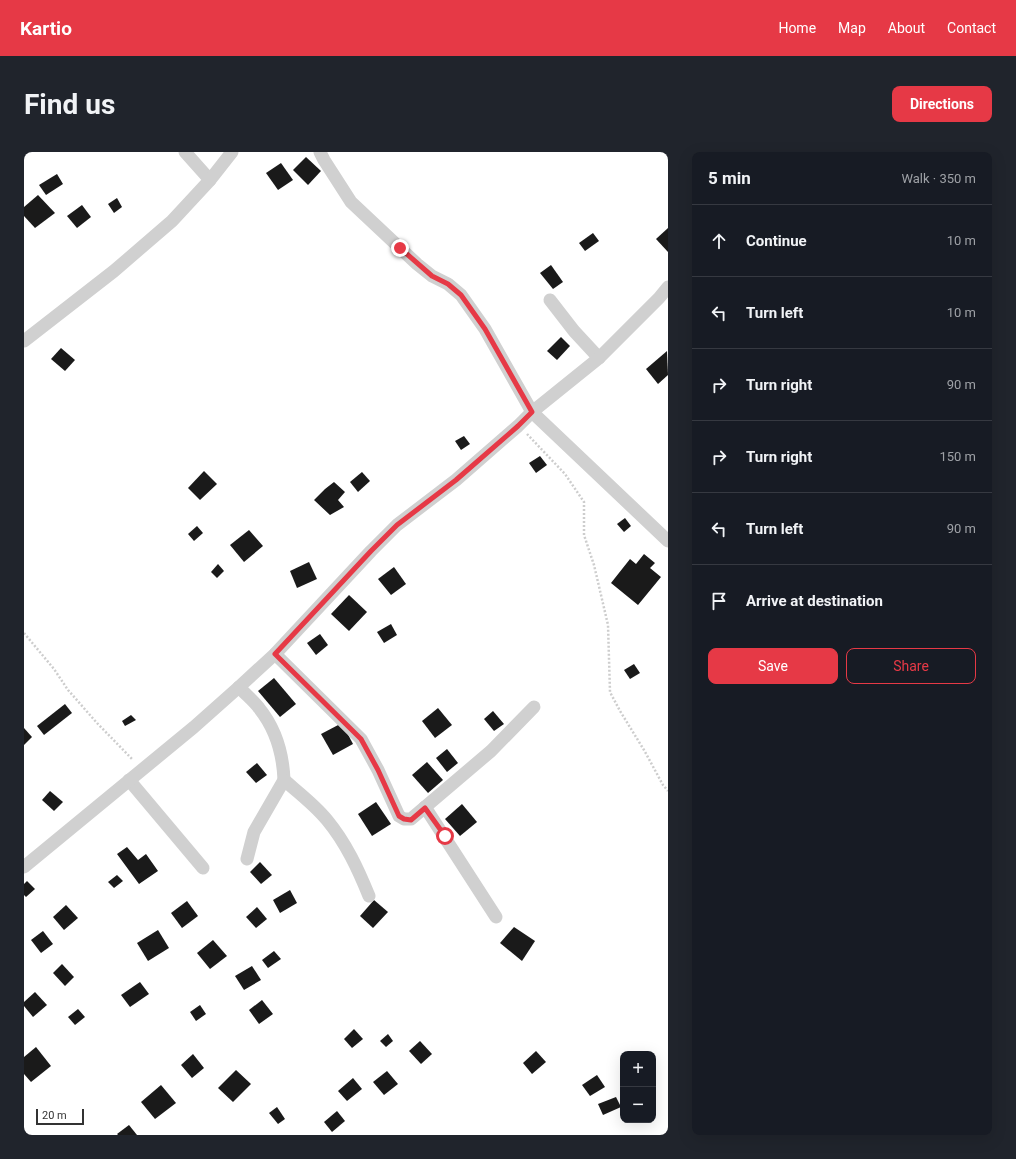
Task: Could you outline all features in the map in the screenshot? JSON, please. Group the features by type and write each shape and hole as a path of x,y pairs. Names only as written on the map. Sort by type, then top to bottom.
{"street":[{"path":"185,152 210,180"},
{"path":"24,341 114,271 172,221 210,180 232,152"},
{"path":"320,152 338,182 357,207 422,268 432,276 448,284 461,295 485,329 532,412 668,541"},
{"path":"24,867 194,727 239,687 275,654 397,525 456,480 532,412 599,358 659,298 668,287"},
{"path":"550,300 574,331 599,358"},
{"path":"275,654 361,739 378,770 399,816 404,819 411,820 425,808 491,750 534,707"},
{"path":"239,687 259,708 278,742 283,760 284,780 254,832 247,859"},
{"path":"129,780 203,868"},
{"path":"284,780 307,799 327,820 354,860 369,896"},
{"path":"425,808 496,917"}],"path":[{"path":"518,426 565,474 584,502 584,535 594,565 608,625 610,692 663,785 668,791"},
{"path":"24,633 54,669 68,690 97,723 142,769"}],"building":[{"path":"306,157 321,171 308,185 293,170"},
{"path":"281,163 293,180 278,190 266,173"},
{"path":"57,174 63,184 46,195 39,185"},
{"path":"38,195 55,213 35,228 24,216 24,207"},
{"path":"117,198 122,207 114,213 108,204"},
{"path":"82,205 91,217 77,228 67,216"},
{"path":"668,228 668,252 656,239"},
{"path":"593,233 599,241 585,251 579,243"},
{"path":"551,265 563,282 553,289 540,273"},
{"path":"561,337 570,346 557,360 547,351"},
{"path":"61,348 75,360 65,371 51,359"},
{"path":"667,351 668,375 658,384 646,369"},
{"path":"464,436 470,444 461,450 455,441"},
{"path":"540,456 547,465 536,473 529,463"},
{"path":"204,471 217,484 200,500 188,488"},
{"path":"362,472 370,481 358,492 350,482"},
{"path":"334,482 345,492 338,500 344,507 330,515 314,500"},
{"path":"625,518 631,526 624,532 617,524"},
{"path":"197,526 203,533 194,541 188,534"},
{"path":"249,530 263,546 244,562 230,545"},
{"path":"644,554 655,563 650,568 661,577 638,605 611,583 630,559 636,564"},
{"path":"309,562 317,579 297,588 290,571"},
{"path":"218,564 224,571 217,578 211,572"},
{"path":"394,567 406,584 391,595 378,579"},
{"path":"349,595 367,612 349,631 331,614"},
{"path":"391,624 397,635 384,643 377,632"},
{"path":"320,634 328,645 316,655 307,643"},
{"path":"634,664 640,673 630,679 624,670"},
{"path":"274,678 296,704 280,717 258,691"},
{"path":"65,704 72,713 44,735 37,726"},
{"path":"438,708 452,725 435,738 422,721"},
{"path":"493,711 504,724 494,731 484,719"},
{"path":"131,715 136,720 125,726 122,721"},
{"path":"342,723 353,744 333,755 321,734"},
{"path":"24,728 32,737 24,745"},
{"path":"447,749 458,763 447,772 436,758"},
{"path":"427,762 443,780 428,793 412,775"},
{"path":"257,763 267,775 256,783 246,772"},
{"path":"50,791 63,802 54,811 42,800"},
{"path":"376,802 391,824 372,836 358,814"},
{"path":"462,804 477,822 460,836 445,819"},
{"path":"127,847 138,860 146,854 158,871 139,884 117,854"},
{"path":"260,862 272,875 261,884 250,872"},
{"path":"117,875 123,881 114,888 108,882"},
{"path":"27,881 35,889 26,897 24,895 24,884"},
{"path":"290,890 297,903 280,913 273,900"},
{"path":"374,900 388,912 373,928 360,916"},
{"path":"187,901 198,916 182,928 171,913"},
{"path":"66,905 78,918 64,930 53,917"},
{"path":"257,907 267,919 256,928 246,917"},
{"path":"514,927 535,941 522,961 500,943"},
{"path":"158,930 169,948 148,961 137,943"},
{"path":"43,931 53,944 41,953 31,940"},
{"path":"213,940 227,956 210,969 197,953"},
{"path":"274,951 281,959 268,968 262,960"},
{"path":"62,964 74,977 65,986 53,973"},
{"path":"252,966 261,980 244,990 235,976"},
{"path":"140,982 149,994 130,1007 121,995"},
{"path":"35,992 47,1005 33,1017 24,1006 24,1002"},
{"path":"262,1000 273,1014 259,1024 249,1010"},
{"path":"200,1005 206,1014 196,1021 190,1012"},
{"path":"78,1009 85,1017 75,1025 68,1017"},
{"path":"354,1029 363,1039 352,1048 344,1039"},
{"path":"388,1034 393,1041 386,1047 380,1041"},
{"path":"420,1041 432,1054 421,1064 409,1051"},
{"path":"36,1047 51,1066 31,1082 24,1074 24,1057"},
{"path":"536,1051 546,1062 532,1074 523,1063"},
{"path":"193,1054 204,1068 192,1078 181,1065"},
{"path":"236,1070 251,1084 233,1102 218,1088"},
{"path":"387,1071 398,1084 384,1095 373,1082"},
{"path":"597,1075 605,1087 590,1096 582,1085"},
{"path":"353,1078 362,1089 347,1101 338,1091"},
{"path":"161,1085 176,1103 155,1119 141,1102"},
{"path":"616,1097 620,1107 603,1115 598,1104"},
{"path":"277,1107 285,1119 278,1124 269,1113"},
{"path":"337,1111 345,1121 332,1132 324,1122"},
{"path":"129,1125 137,1135 117,1134"}],"route":[{"path":"400,248 432,276 448,284 461,295 485,329 517,382 532,412 456,480 397,525 275,654 361,739 368,748 399,816 404,819 411,820 425,808 445,836"}]}
